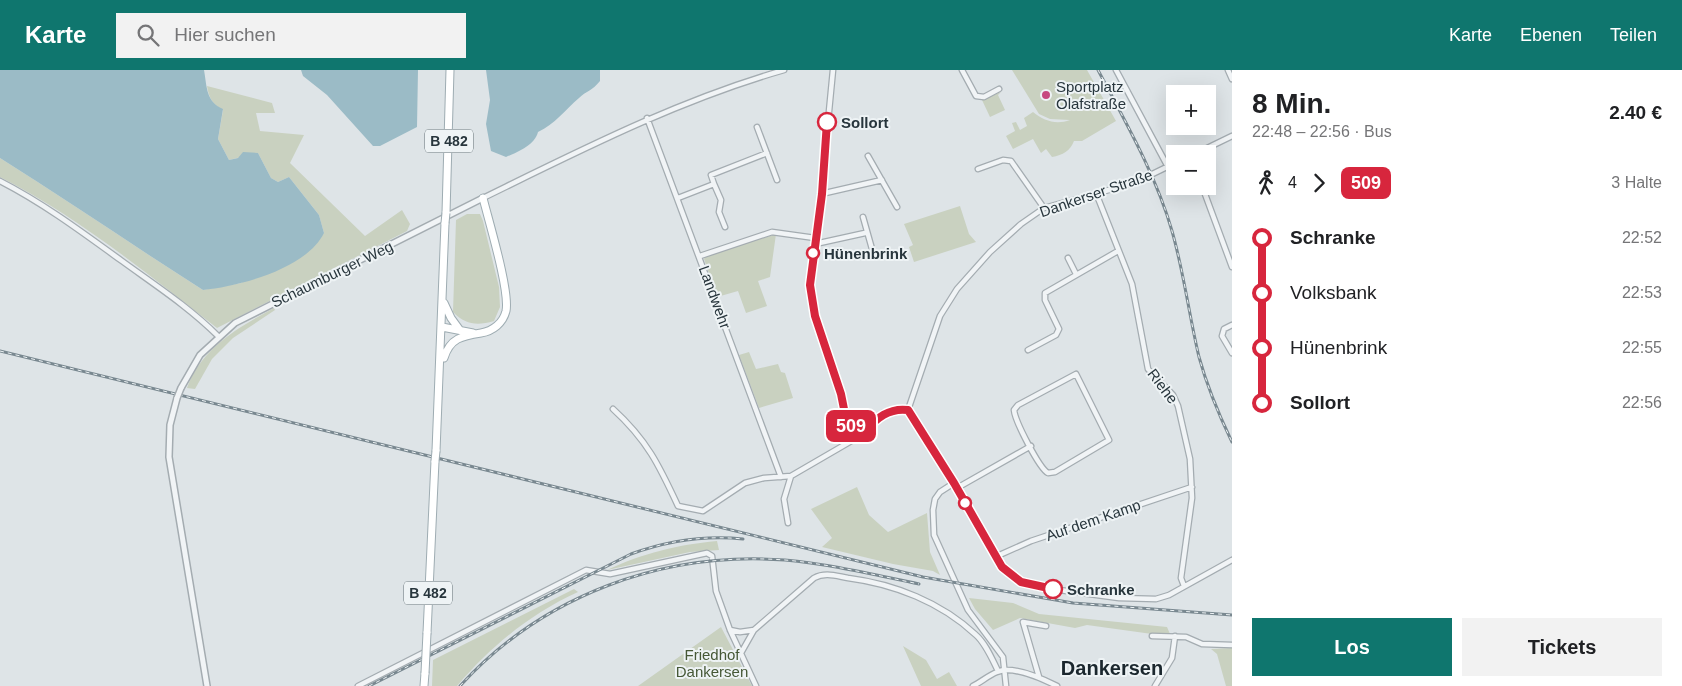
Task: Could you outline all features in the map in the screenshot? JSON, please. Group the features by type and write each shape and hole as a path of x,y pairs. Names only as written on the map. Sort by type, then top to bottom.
{"main road":[{"name":"B 482","path":"424,686 441,366 450,70"},
{"path":"441,366 450,344 463,336 491,330 499,324 504,316 507,302 484,198"},
{"path":"443,300 451,318 459,329"},
{"path":"442,331 459,329 476,333"},
{"path":"442,331 463,336"}],"street":[{"name":"Schaumburger Weg","path":"207,686 169,457 170,426 177,398 200,355 218,336 249,316 647,118 745,81 784,70"},
{"path":"833,70 822,194 810,285 815,316 841,394 846,419 859,436"},
{"path":"962,70 976,96 984,97 999,89"},
{"path":"1116,70 1166,163"},
{"path":"1228,70 1232,78"},
{"name":"Landwehr","path":"647,118 781,477"},
{"path":"757,127 777,180"},
{"path":"1214,145 1232,136"},
{"path":"725,227 720,212 721,200 711,175 766,153"},
{"path":"868,156 897,207"},
{"path":"978,169 1003,160 1011,161 1044,208"},
{"name":"Dankerser Straße","path":"908,410 936,327 947,304 990,252 1021,224 1044,208 1134,183 1166,168"},
{"path":"822,194 882,180"},
{"path":"0,181 29,196 77,228 192,311 218,336"},
{"path":"678,198 714,184"},
{"name":"Riehe","path":"1096,193 1136,298 1143,351 1148,369 1178,402 1190,460 1192,487 1182,578 1184,586"},
{"path":"1205,195 1232,267"},
{"path":"863,217 874,256"},
{"path":"700,256 772,232 815,238"},
{"path":"814,244 866,233"},
{"path":"1028,350 1058,332 1059,326 1044,297 1045,293 1118,251"},
{"path":"1068,258 1076,274"},
{"path":"1232,325 1224,329 1222,336 1232,352"},
{"path":"1076,374 1108,435 1108,442 1055,472 1048,473 1031,446 1015,416 1016,407 1076,374"},
{"path":"613,409 645,442 678,506 704,511 746,483 764,478 791,476 859,436 883,413 902,409 908,410 957,488 995,556 1010,574 1021,582 1037,587 1144,600 1169,595 1232,560"},
{"path":"957,488 1031,446"},
{"path":"788,523 784,499 791,476"},
{"path":"954,483 940,492 935,499 933,510 934,535 968,610 1003,657 1006,686"},
{"name":"Auf dem Kamp","path":"995,556 1031,541 1192,487"},
{"path":"358,686 586,570 610,574 707,553 712,556 716,590 730,630 756,686"},
{"path":"741,653 754,630 822,574 875,582 912,595 950,613 978,636 998,671"},
{"path":"1039,677 1023,622 1046,626"},
{"path":"730,630 740,632 754,630"},
{"path":"1152,636 1186,637 1202,644 1232,645"},
{"path":"1155,686 1172,658 1175,636"},
{"path":"973,686 998,671 1005,671 1039,677 1057,686"}],"green space":[{"path":"1012,70 1087,70 1116,121 1082,141 1074,141 1068,150 1056,156 1052,157 1046,149 1041,153 1033,139 1013,149 1006,136 1015,131 1012,123 1016,122 1020,130 1027,126 1024,118 1033,112 1041,118 1050,121 1070,120 1050,119 1039,114"},
{"path":"207,86 272,103 275,113 256,113 260,131 304,135 290,163 365,236 402,210 410,224 407,231 217,328 139,267 85,228 0,177 0,158 203,290 241,283 324,233 319,215 289,177 278,182 271,178 258,153 229,160 218,139 223,110 212,100"},
{"path":"1001,92 998,95 1005,110 990,117 982,100"},
{"path":"960,206 969,234 976,242 914,262 909,247 913,245 904,224"},
{"path":"467,214 480,214 499,287 500,307 494,321 482,324 462,320 453,312 456,220"},
{"path":"776,234 770,277 758,281 767,306 746,313 738,291 717,297 704,259 706,256"},
{"path":"274,308 275,310 233,338 212,359 195,389 187,388 193,374 211,350 235,331"},
{"path":"749,352 756,369 778,364 781,372 785,373 793,398 759,408 739,355"},
{"path":"857,487 869,515 888,532 927,513 930,552 940,575 933,571 893,564 822,547 832,538 811,509"},
{"path":"717,541 719,550 690,552 607,570 661,551"},
{"path":"574,589 578,592 544,610 512,632 470,671 457,686 432,686 433,660"},
{"path":"969,598 1013,603 1039,614 1167,627 1170,634 1152,634 1087,625 1075,628 1020,618 993,630 975,609"},
{"name":"Friedhof Dankersen","path":"721,627 752,686 638,686"},
{"path":"903,646 926,660 937,679 949,672 957,686 921,686"},
{"path":"1232,648 1232,686 1226,686 1217,654 1211,649"}],"water":[{"path":"0,70 204,70 210,98 217,106 223,109 218,139 229,160 238,158 243,152 258,153 271,178 278,182 289,177 319,215 324,233 315,246 303,257 288,266 253,280 203,290 0,158"},
{"path":"301,70 418,70 417,127 380,146 373,146 327,95 303,76"},
{"path":"486,70 600,70 600,81 555,121 538,132 530,144 506,157 491,151 486,124 490,100"}],"railway":[{"path":"1098,70 1149,169 1165,210 1180,263 1199,357 1222,421 1232,442"},
{"path":"0,351 923,577 1073,603 1232,615"},
{"path":"369,686 631,554 672,542 686,540 714,538 743,539"},
{"path":"460,686 493,654 529,627 567,604 608,586 650,572 694,563 739,559 785,560 836,567 919,584"}],"bus line":[{"name":"509","path":"827,122 822,194 810,285 815,316 841,394 846,419 859,436 883,413 902,409 908,410 954,483 1002,567 1021,582 1053,589"}],"place":[{"name":"Sportplatz Olafstraße","path":"1046,95"},
{"name":"Sollort","path":"827,122"},
{"name":"Hünenbrink","path":"813,253"},
{"name":"Schranke","path":"1053,589"}],"district":[{"name":"Dankersen","path":"1112,668"}]}
